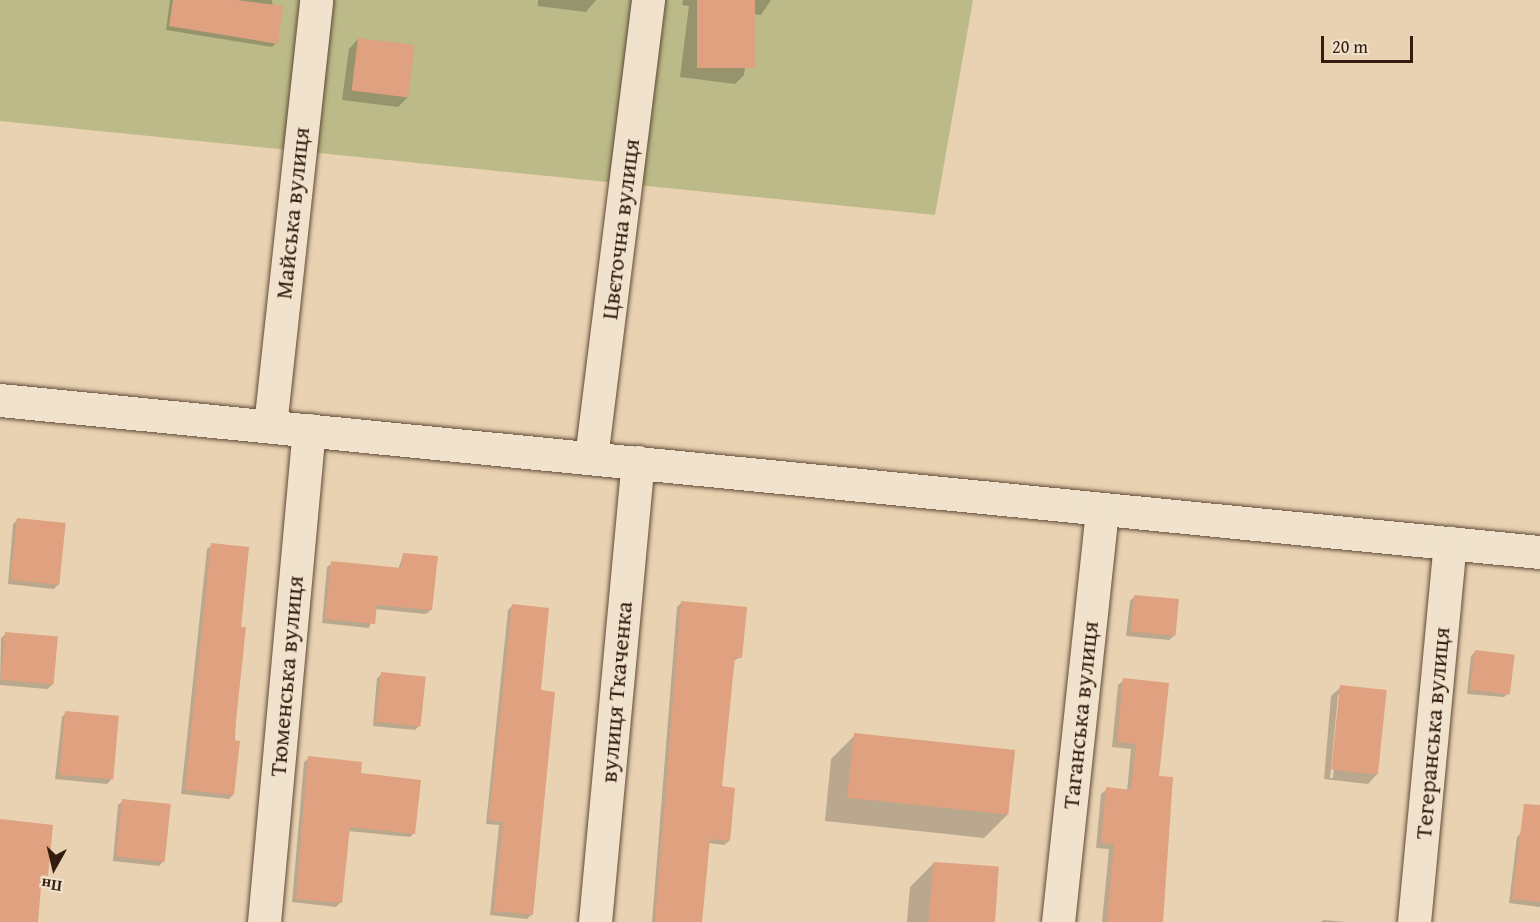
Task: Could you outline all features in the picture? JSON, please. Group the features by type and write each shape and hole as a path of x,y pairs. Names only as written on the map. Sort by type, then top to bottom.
{"street":[{"name":"Майська вулиця","path":"270,426 316,0"},
{"name":"Цвєточна вулиця","path":"591,458 648,0"},
{"path":"0,400 1540,552"},
{"name":"Тюменська вулиця","path":"264,922 309,430"},
{"name":"вулиця Ткаченка","path":"595,922 638,462"},
{"name":"Таганська вулиця","path":"1058,922 1102,508"},
{"name":"Тегеранська вулиця","path":"1414,922 1450,543"}],"shaded area":[{"path":"0,0 973,0 935,215 0,121"}],"building":[{"path":"173,0 237,0 283,6 278,44 169,26"},
{"path":"697,0 755,0 755,68 697,68"},
{"path":"358,38 415,45 408,98 352,91"},
{"path":"17,518 66,523 59,585 11,580"},
{"path":"211,543 249,547 241,627 246,627 234,740 240,741 234,795 185,790"},
{"path":"403,553 438,556 432,610 377,605 375,624 325,619 331,561 401,568"},
{"path":"1134,595 1179,599 1176,636 1131,632"},
{"path":"681,601 747,607 742,658 735,657 722,786 735,788 730,841 710,839 702,922 655,922"},
{"path":"512,604 549,608 541,690 555,692 533,915 494,911 503,822 489,820"},
{"path":"5,632 58,637 54,684 1,680"},
{"path":"1475,650 1515,655 1510,695 1470,690"},
{"path":"381,672 426,677 421,726 376,722"},
{"path":"1123,678 1169,683 1159,776 1173,777 1163,922 1107,922 1114,844 1101,843 1106,787 1131,790 1136,744 1117,742"},
{"path":"1340,685 1387,690 1378,774 1331,770"},
{"path":"65,711 119,716 113,779 59,775"},
{"path":"854,733 1015,750 1008,815 847,798"},
{"path":"308,756 362,762 361,773 421,780 415,834 350,827 342,903 296,899"},
{"path":"122,799 171,804 165,862 116,857"},
{"path":"1524,804 1540,805 1540,902 1512,899"},
{"path":"0,819 53,825 48,876 42,875 38,922 0,922"},
{"path":"933,862 999,867 995,922 929,922"}]}
